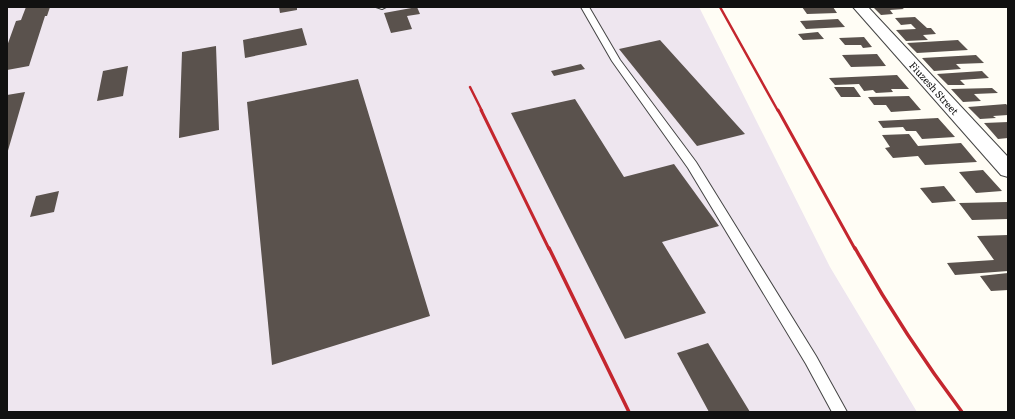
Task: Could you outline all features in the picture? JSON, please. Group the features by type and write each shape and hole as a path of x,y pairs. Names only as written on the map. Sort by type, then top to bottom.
{"street":[{"name":"Fiuzesh Street","path":"860,7 1008,170"}],"lane":[{"path":"585,7 616,61 692,165 811,360 840,412"}],"shaded area":[{"path":"7,7 699,7 830,267 917,412 7,412"}],"building":[{"path":"26,7 50,7 47,16 45,16 29,66 7,70 7,46 16,21 21,20"},
{"path":"279,7 297,7 297,10 280,13"},
{"path":"417,7 420,14 407,16 412,29 391,33 384,13"},
{"path":"802,7 833,7 837,13 807,14"},
{"path":"873,7 901,7 904,9 890,10 893,14 881,15"},
{"path":"915,17 927,28 931,28 936,34 923,35 928,40 906,41 896,30 916,29 911,24 901,25 895,18"},
{"path":"838,19 845,27 806,29 800,21"},
{"path":"302,28 307,45 245,58 243,40"},
{"path":"818,32 824,39 803,40 798,34"},
{"path":"864,37 872,47 863,48 861,45 845,45 839,38"},
{"path":"660,40 745,134 697,146 619,49"},
{"path":"958,40 968,50 917,53 907,43"},
{"path":"216,46 219,130 179,138 182,52"},
{"path":"877,54 886,66 851,67 842,55"},
{"path":"976,55 984,63 956,64 961,69 934,71 922,58"},
{"path":"581,64 585,69 554,76 551,71"},
{"path":"128,66 123,96 97,101 103,71"},
{"path":"982,71 989,78 960,80 965,85 948,85 937,74"},
{"path":"897,75 909,89 891,89 893,92 876,93 873,90 864,91 859,84 835,85 829,78"},
{"path":"358,79 430,316 272,365 247,102"},
{"path":"834,87 854,87 861,97 841,97"},
{"path":"992,88 998,93 974,94 981,101 963,102 951,89"},
{"path":"25,92 7,154 7,95"},
{"path":"909,96 921,110 891,112 886,105 874,105 868,97"},
{"path":"575,99 624,177 674,164 719,226 662,242 706,313 625,339 511,113"},
{"path":"1006,104 1008,106 1008,115 993,116 996,118 980,119 968,107"},
{"path":"938,118 955,137 922,139 916,131 906,131 903,127 883,128 878,121"},
{"path":"1008,122 1008,138 998,139 984,123"},
{"path":"909,134 918,146 961,143 977,162 925,165 918,156 893,158 885,148 890,147 882,135"},
{"path":"983,170 1002,191 976,193 959,172"},
{"path":"944,186 956,201 932,203 920,188"},
{"path":"59,191 54,212 30,217 36,196"},
{"path":"1007,202 1008,219 972,220 959,203"},
{"path":"1008,235 1008,271 955,275 947,263 994,260 977,236"},
{"path":"1008,273 1008,290 991,291 980,276"},
{"path":"708,343 750,412 709,412 677,353"}],"railway":[{"path":"720,7 778,111"},
{"path":"470,87 482,111"},
{"path":"481,110 549,249"},
{"path":"778,110 855,249"},
{"path":"549,248 629,412"},
{"path":"855,248 906,332 962,412"}]}
